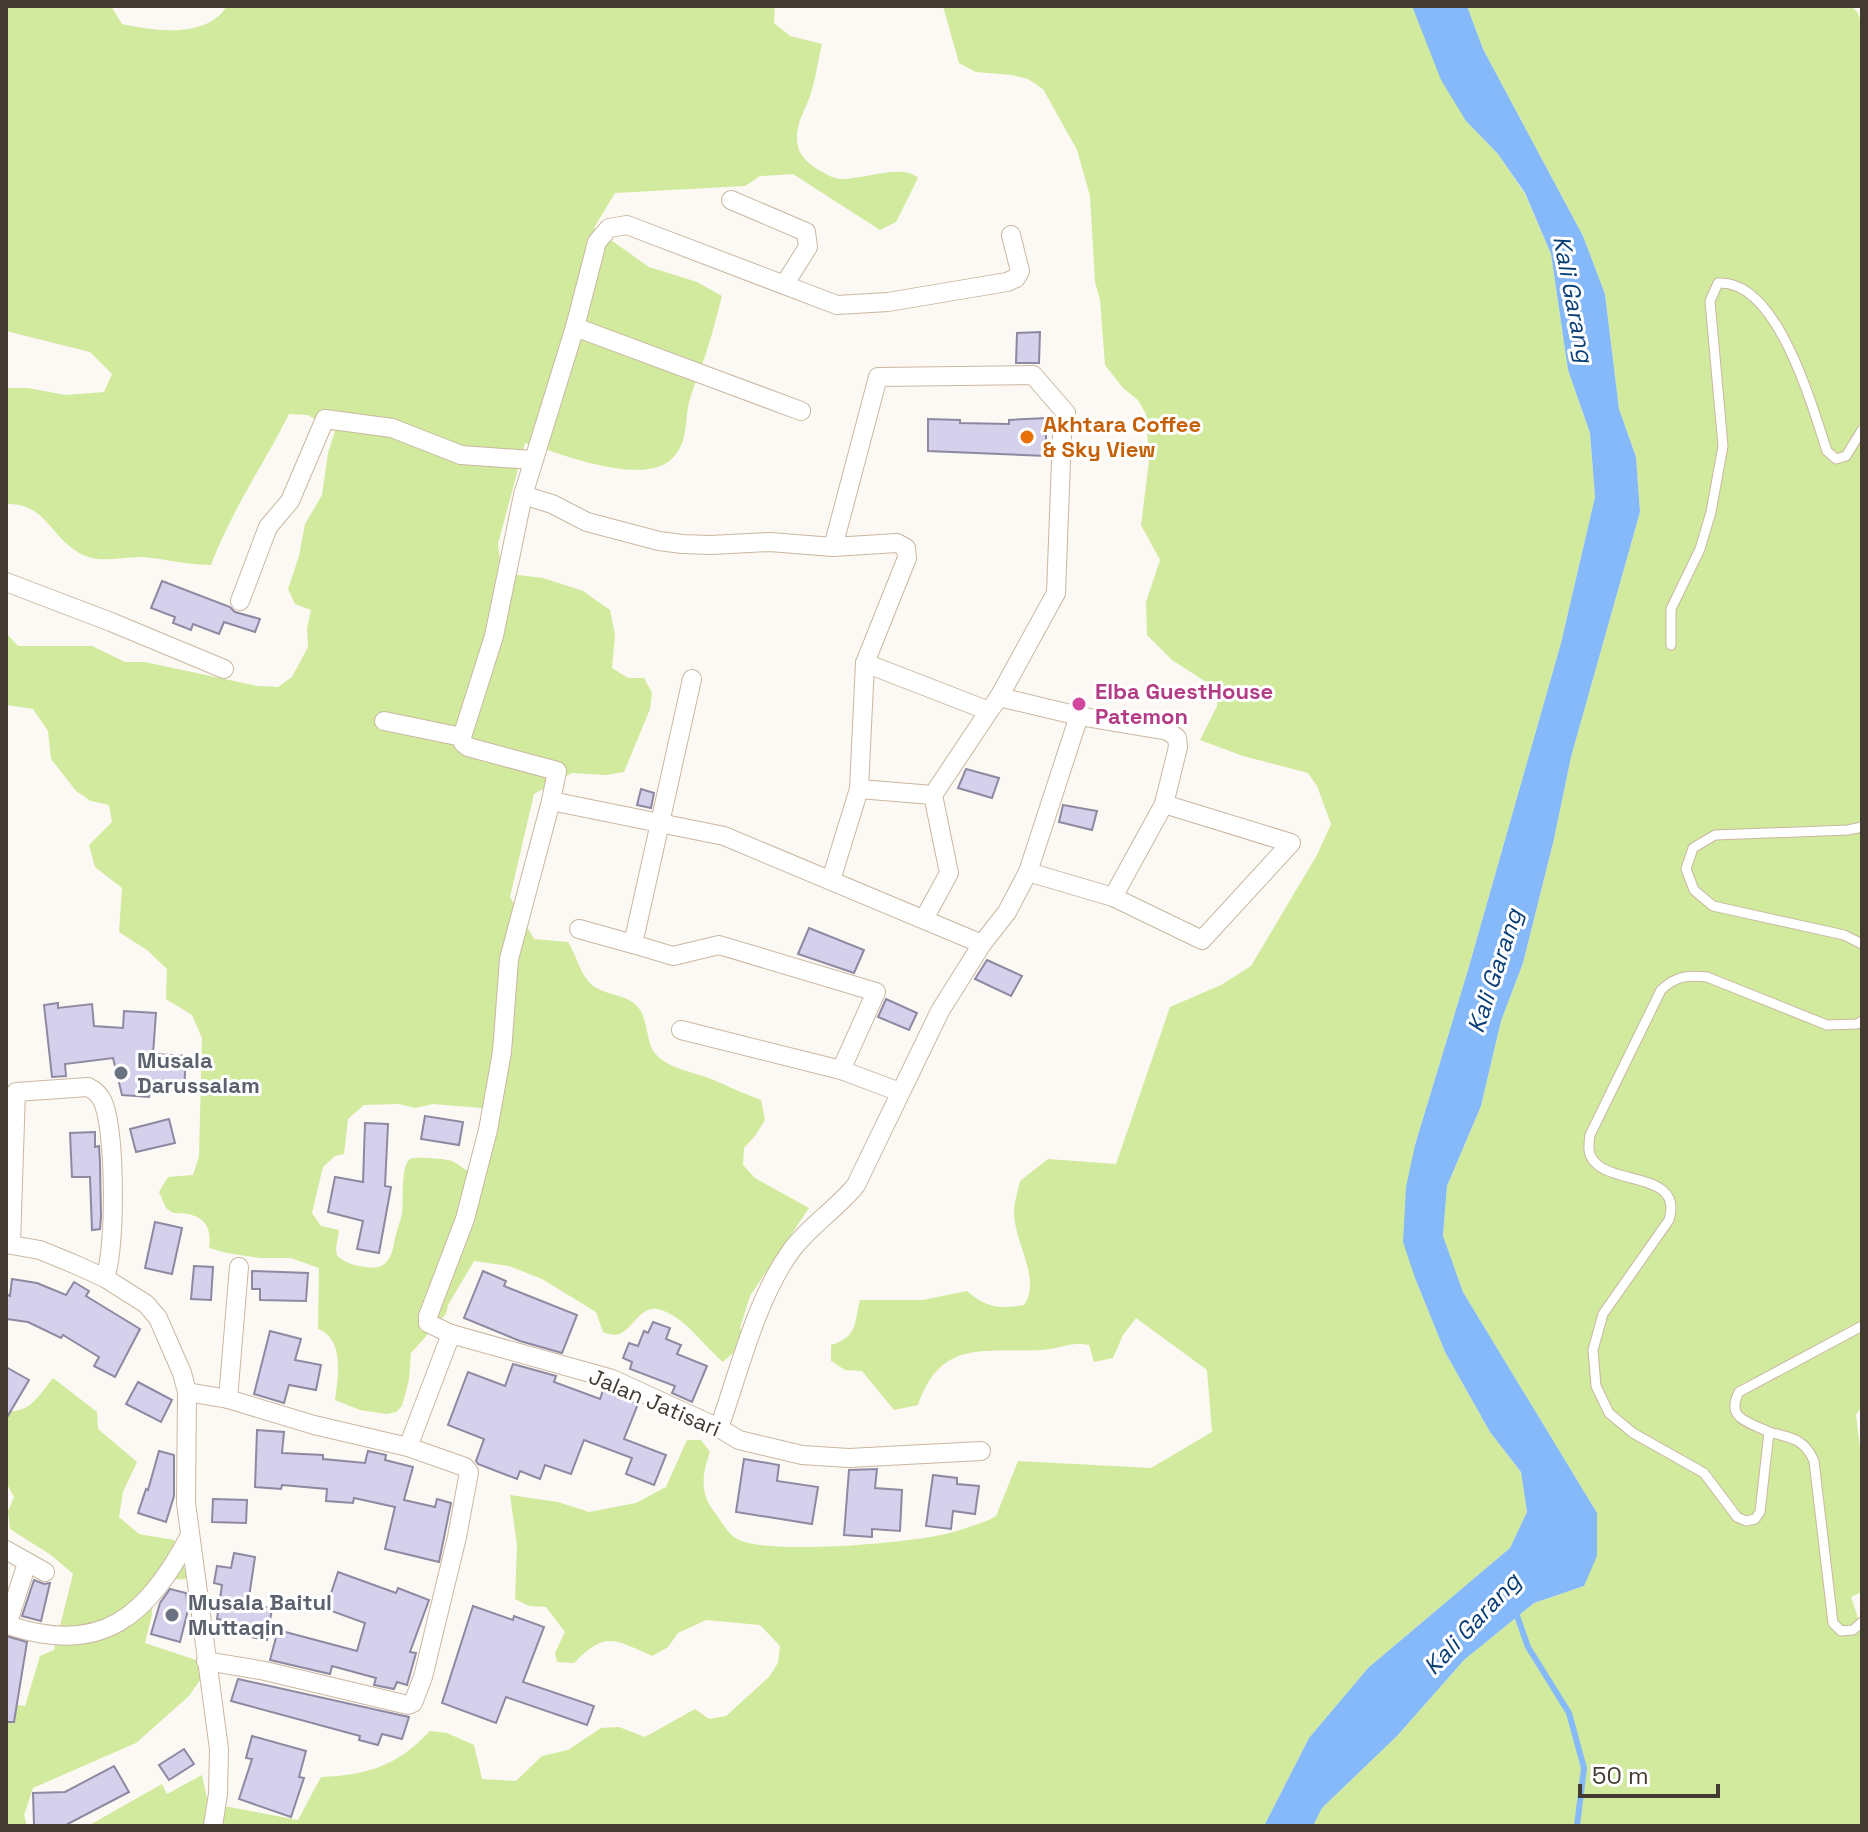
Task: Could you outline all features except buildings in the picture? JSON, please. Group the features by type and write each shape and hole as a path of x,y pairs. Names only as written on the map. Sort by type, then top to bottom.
{"street":[{"path":"731,200 806,232 808,247 784,285"},
{"path":"408,1447 451,1334 431,1326 428,1316 465,1219 488,1130 502,1052 509,959 557,771 468,747 462,737 494,636 523,495 575,327 597,242 609,228 627,225 837,305 888,302 1007,282 1016,278 1020,271 1011,235"},
{"path":"575,327 801,411"},
{"path":"833,547 878,377 1033,375 1066,413 1062,435 1056,593 994,704 933,795 949,873 924,919"},
{"path":"240,601 268,527 290,501 325,419 392,428 461,455 533,460"},
{"path":"523,495 552,504 587,522 659,541 711,545 770,542 833,547 897,543 906,548 907,558 865,663 859,789 831,880"},
{"path":"6,582 224,669"},
{"path":"865,663 994,704 1168,731 1177,738 1178,747 1164,804 1113,897"},
{"path":"633,944 692,679"},
{"path":"719,1428 770,1283 793,1248 856,1185 940,1011 982,944 1007,912 1028,872 1079,716"},
{"path":"384,721 462,737"},
{"path":"859,789 933,795"},
{"path":"551,801 724,836 982,944"},
{"path":"1028,872 1113,897 1202,940 1291,843 1164,804"},
{"path":"579,929 673,956 719,945 876,992 841,1070"},
{"path":"681,1030 841,1070 900,1092"},
{"path":"105,1278 112,1249 109,1124 102,1100 93,1089 81,1086 16,1092 8,1244 40,1250 105,1278 146,1304 158,1318 182,1373 187,1392 186,1503 189,1537 219,1749 218,1794 213,1826"},
{"path":"228,1399 239,1267"},
{"name":"Jalan Jatisari","path":"451,1334 612,1379 739,1440 802,1455 849,1458 981,1451"},
{"path":"187,1392 228,1399 314,1425 408,1447 465,1467 469,1472 423,1677 413,1703 408,1705 265,1671 206,1661"},
{"path":"27,1563 8,1622 11,1626 47,1636 95,1633 121,1622 143,1604 174,1566 189,1537"},
{"path":"6,1550 45,1572"}],"lane":[{"path":"1671,645 1671,609 1700,549 1711,512 1723,446 1710,301 1718,283 1740,286 1776,322 1800,373 1827,451 1836,459 1846,456 1862,430"},
{"path":"1862,827 1715,835 1693,848 1686,869 1694,890 1713,906 1844,935 1862,944"},
{"path":"1769,1432 1760,1512 1755,1519 1746,1521 1737,1517 1704,1473 1633,1433 1609,1413 1596,1386 1593,1350 1603,1314 1669,1220 1672,1211 1671,1199 1661,1189 1602,1167 1593,1160 1588,1149 1590,1135 1661,990 1673,979 1688,975 1707,977 1827,1025 1857,1024 1862,1021"},
{"path":"1862,1326 1739,1392 1733,1403 1741,1419 1796,1440 1808,1448 1814,1461 1833,1623 1841,1631 1853,1630 1862,1622"}],"green space":[{"path":"6,6 111,6 122,24 179,30 206,24 218,17 227,6 775,6 774,23 790,36 822,44 813,87 798,129 799,150 804,158 817,169 837,178 902,172 918,178 896,222 880,230 793,174 760,176 745,186 615,193 594,228 649,267 697,282 722,296 689,402 683,442 676,454 663,465 646,469 604,466 525,443 498,544 500,561 510,574 543,578 583,591 610,610 615,635 612,668 628,678 644,678 652,693 650,709 624,772 606,775 572,773 534,794 510,897 534,939 568,942 584,976 592,985 636,1005 643,1015 651,1047 666,1063 761,1100 765,1120 744,1148 743,1165 755,1178 809,1208 750,1296 740,1328 746,1341 723,1362 688,1327 664,1311 656,1309 643,1313 622,1333 603,1332 596,1312 542,1279 509,1266 474,1261 448,1305 446,1314 411,1353 409,1380 402,1406 396,1412 387,1414 360,1410 335,1400 338,1371 336,1350 327,1334 318,1329 319,1268 291,1258 260,1258 209,1248 208,1230 202,1220 189,1214 173,1213 166,1208 159,1192 168,1177 193,1175 199,1156 202,1038 192,1015 166,999 167,969 147,950 119,932 122,888 95,867 89,845 112,822 109,805 91,801 76,791 51,759 48,731 33,709 6,705 6,633 18,646 92,646 125,662 145,662 257,686 278,687 292,677 308,647 307,628 311,610 295,604 288,589 305,524 322,495 328,453 335,431 308,415 289,414 238,507 211,565 143,557 109,559 84,556 29,508 6,504 6,388 28,388 65,395 104,392 112,374 90,352 6,331","holes":["399,1104 415,1108 433,1104 494,1109 492,1152 474,1172 449,1160 410,1159 404,1176 402,1214 390,1257 384,1265 373,1268 347,1262 337,1256 339,1230 321,1226 312,1213 323,1167 335,1156 344,1154 348,1119 364,1105"]},
{"path":"943,6 1412,6 1466,121 1498,154 1525,194 1551,254 1568,370 1590,433 1595,497 1561,643 1415,1145 1415,1278 1445,1352 1490,1432 1521,1472 1527,1512 1510,1548 1368,1668 1309,1738 1264,1826 88,1826 162,1784 167,1794 202,1775 208,1803 298,1820 321,1777 353,1774 381,1766 406,1753 430,1731 447,1733 474,1745 482,1779 516,1781 542,1756 568,1750 601,1728 619,1727 645,1737 695,1709 709,1719 726,1716 769,1677 778,1663 780,1646 760,1625 706,1620 678,1633 668,1647 652,1656 610,1641 594,1646 574,1663 557,1662 555,1653 565,1632 546,1607 529,1606 515,1599 517,1545 510,1495 558,1502 589,1512 636,1503 666,1487 687,1440 701,1440 710,1452 704,1476 707,1499 735,1538 773,1546 864,1544 943,1535 989,1520 996,1516 1018,1461 1151,1468 1212,1432 1207,1370 1136,1318 1123,1335 1113,1358 1094,1362 1089,1345 1082,1344 1041,1350 967,1354 952,1359 939,1369 918,1405 894,1410 862,1371 845,1370 831,1361 831,1345 850,1334 860,1300 923,1300 967,1291 994,1306 1024,1305 1029,1295 1029,1272 1014,1212 1020,1181 1048,1159 1116,1164 1170,1007 1221,985 1251,966 1317,855 1331,824 1317,786 1308,773 1243,756 1200,740 1217,706 1217,689 1172,660 1147,635 1146,602 1160,560 1141,525 1149,461 1146,414 1138,400 1123,388 1105,365 1100,300 1095,282 1090,196 1077,150 1043,89 1028,79 976,72 959,63"},
{"path":"1467,6 1851,6 1858,13 1862,26 1862,1406 1856,1415 1862,1465 1862,1592 1851,1597 1862,1630 1862,1826 1313,1826 1322,1808 1397,1736 1464,1660 1534,1603 1584,1586 1597,1513 1463,1292 1443,1237 1447,1186 1481,1106 1501,1021 1523,963 1571,757 1640,512 1636,457 1619,409 1605,294 1583,236 1483,49"},
{"path":"53,1378 97,1412 98,1429 137,1462 123,1492 119,1517 139,1534 174,1540 188,1579 153,1580 152,1615 145,1643 202,1662 200,1680 189,1696 136,1743 33,1788 24,1815 27,1826 6,1826 6,1703 25,1706 40,1656 54,1650 73,1574 51,1555 10,1529 8,1511 14,1497 6,1482 6,1411 28,1406"}],"water":[{"name":"Kali Garang","path":"1412,6 1467,6 1483,49 1583,236 1605,294 1619,409 1636,457 1640,512 1571,757 1523,963 1501,1021 1481,1106 1447,1186 1443,1236 1463,1292 1597,1513 1597,1556 1584,1586 1534,1603 1464,1660 1397,1736 1322,1808 1313,1826 1264,1826 1309,1738 1368,1668 1510,1548 1527,1512 1521,1472 1490,1432 1445,1352 1415,1278 1403,1242 1406,1187 1415,1145 1561,643 1595,497 1590,433 1568,370 1551,254 1525,193 1498,154 1466,121 1441,80"}],"waterway":[{"name":"Kali Garang","path":"1515,1610 1528,1647 1569,1713 1584,1768 1577,1826"}],"place":[{"name":"Akhtara Coffee & Sky View","path":"1027,437"},
{"name":"Elba GuestHouse Patemon","path":"1079,704"},
{"name":"Musala Darussalam","path":"121,1073"},
{"name":"Musala Baitul Muttaqin","path":"172,1615"}]}
